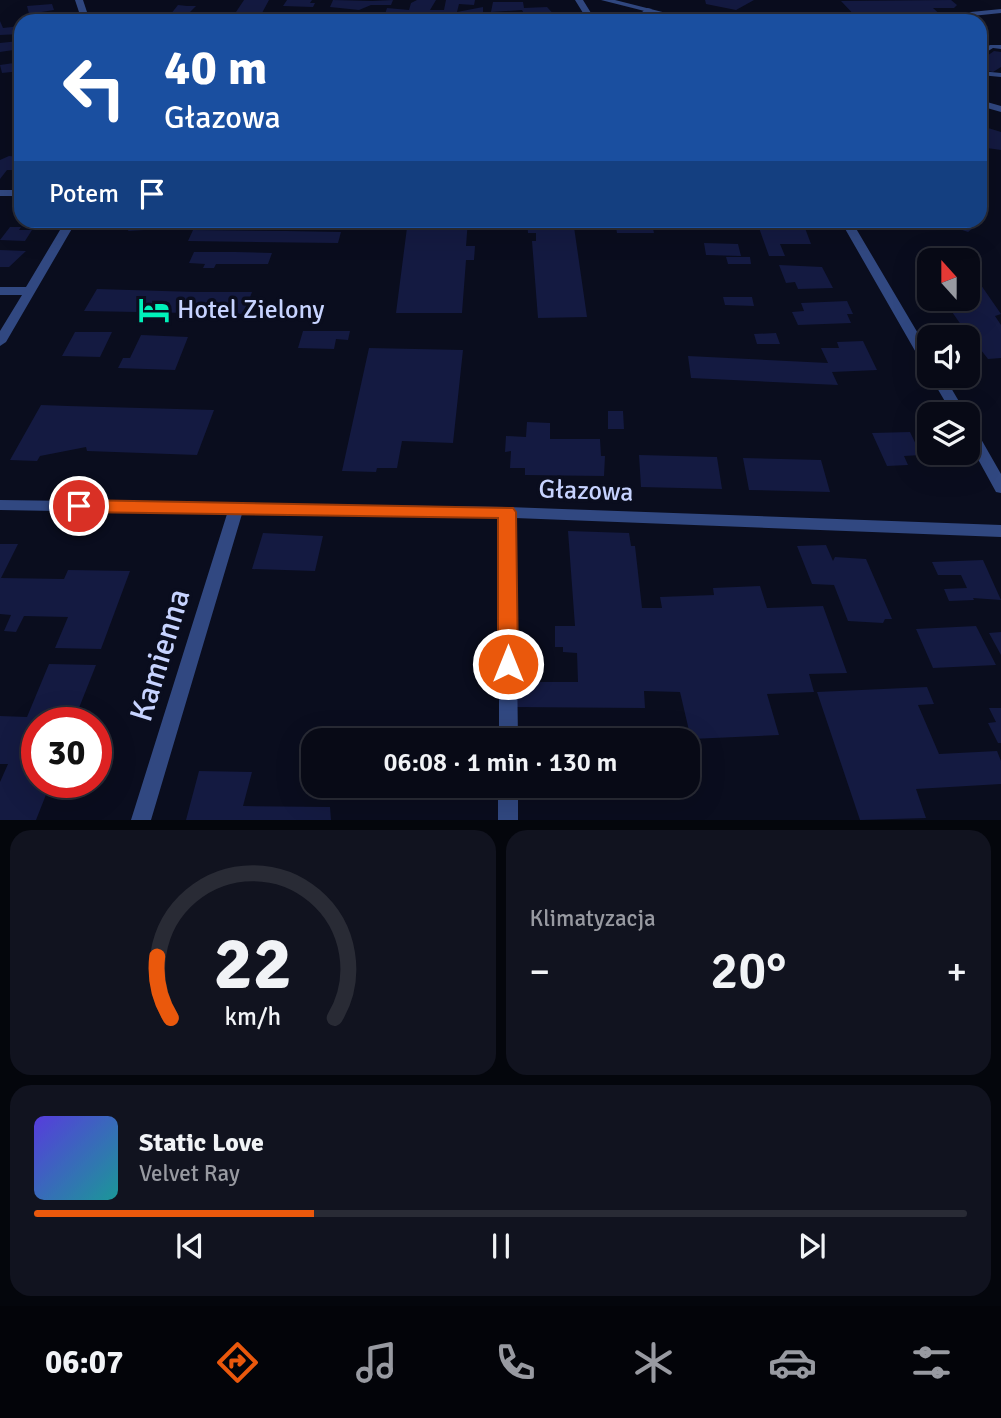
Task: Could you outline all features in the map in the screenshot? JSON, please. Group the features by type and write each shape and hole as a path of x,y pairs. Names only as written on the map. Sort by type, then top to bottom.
{"street":[{"path":"605,0 668,14"},
{"path":"0,342 67,228"},
{"path":"850,228 917,343"},
{"path":"0,291 31,291"},
{"path":"980,450 1001,488"},
{"name":"Głazowa","path":"0,505 507,512 1001,531"},
{"name":"Kamienna","path":"141,820 236,509"},
{"path":"507,512 508,728"},
{"path":"508,798 508,820"}],"lane":[{"path":"643,14 649,9"},
{"path":"971,14 1001,11"},
{"path":"987,44 1001,47"},
{"path":"987,49 992,46"}],"building":[{"path":"244,0 269,0 262,13 236,12"},
{"path":"287,0 312,0 310,3 315,3 313,7 283,6"},
{"path":"333,0 393,0 391,5 371,5 359,10 330,7"},
{"path":"417,0 436,0 430,10 444,10 446,0 475,0 474,5 459,4 457,12 483,7 483,14 385,14 387,8 409,10 411,3"},
{"path":"705,0 754,0 736,10 706,4"},
{"path":"951,0 957,5 954,8 933,8 940,14 853,14 841,1"},
{"path":"493,2 523,2 524,8 547,7 553,14 524,14 522,10 491,12"},
{"path":"52,4 54,10 29,14 27,6"},
{"path":"178,5 196,6 188,14 171,14"},
{"path":"0,21 3,28 14,27 14,34 0,35"},
{"path":"14,42 14,50 0,52 0,43"},
{"path":"994,51 1001,52 1001,67 993,72 987,71 987,56"},
{"path":"14,63 14,72 2,73 0,65"},
{"path":"987,129 1001,132 1001,150 987,148"},
{"path":"14,156 14,170 7,170 0,179 0,160"},
{"path":"10,227 32,230 25,241 0,240"},
{"path":"129,228 177,228 128,231"},
{"path":"407,228 467,228 466,246 475,246 474,260 466,260 462,313 396,313"},
{"path":"528,228 574,228 587,317 538,318 532,241 536,241 536,233 528,233"},
{"path":"616,228 653,228 654,233 617,233"},
{"path":"759,228 805,228 811,244 780,244 785,256 769,256"},
{"path":"956,228 973,228 968,232"},
{"path":"193,230 341,232 338,243 188,241"},
{"path":"704,243 738,244 741,256 706,255"},
{"path":"0,250 26,251 9,267 0,267"},
{"path":"194,252 272,253 268,264 216,264 214,268 203,268 205,264 189,263"},
{"path":"726,257 750,257 751,264 728,264"},
{"path":"779,265 822,267 833,288 798,289 795,282 786,283"},
{"path":"980,284 1001,314 995,316 1001,325 1001,358 988,359 980,350 980,325 961,325 952,312 980,312"},
{"path":"97,289 252,292 244,314 84,311"},
{"path":"723,297 752,297 754,306 725,305"},
{"path":"847,301 853,314 847,314 851,323 798,325 792,312 804,311 801,303"},
{"path":"303,331 350,331 348,340 336,339 334,349 298,348"},
{"path":"75,332 112,332 100,357 62,356"},
{"path":"776,333 780,344 757,344 754,334"},
{"path":"141,335 188,337 175,370 118,368 123,358 130,358"},
{"path":"863,341 877,370 832,372 838,385 691,378 688,356 828,363 821,348 839,348 837,342"},
{"path":"369,348 463,350 453,443 402,441 397,468 377,468 376,472 342,471"},
{"path":"41,405 214,410 197,455 87,451 86,447 40,456 37,461 10,460"},
{"path":"608,411 623,411 624,429 608,429"},
{"path":"527,422 550,423 550,439 600,439 601,456 605,456 604,476 525,475 525,468 510,468 511,451 505,452 506,436 526,437"},
{"path":"910,432 917,447 917,455 904,456 908,465 887,466 872,433"},
{"path":"639,455 717,457 722,489 641,487"},
{"path":"743,458 821,460 830,492 749,490"},
{"path":"568,531 629,533 631,546 635,546 642,608 662,608 660,597 714,595 713,588 760,586 767,608 823,606 847,673 809,674 814,692 767,694 779,735 700,739 700,728 688,728 680,692 644,691 645,708 512,707 512,682 578,682 577,653 563,652 563,647 555,647 555,626 575,626"},
{"path":"263,533 323,536 315,571 252,569"},
{"path":"0,544 18,544 1,578 64,579 68,570 130,571 101,649 55,648 68,617 24,616 16,632 4,631 11,615 0,614"},
{"path":"826,545 833,561 835,557 866,559 892,619 885,619 883,623 848,621 834,585 812,584 797,546"},
{"path":"983,560 1001,600 973,598 974,600 949,601 944,589 967,588 961,575 938,575 932,562"},
{"path":"976,626 996,665 933,668 916,629"},
{"path":"1001,632 1001,655 989,633"},
{"path":"49,664 96,665 79,707 31,707"},
{"path":"927,687 934,704 918,705 939,754 997,751 1001,761 1001,784 916,789 926,818 860,820 817,692"},
{"path":"989,708 1001,708 1001,743 998,743 988,723 996,722"},
{"path":"0,716 21,717 21,798 45,798 36,820 0,820 0,782 8,764 0,764"},
{"path":"199,771 252,772 243,806 330,807 331,820 186,820"}],"place":[{"name":"Hotel Zielony","path":"154,310"}],"route":[{"path":"79,506 507,512 508,664"}]}
